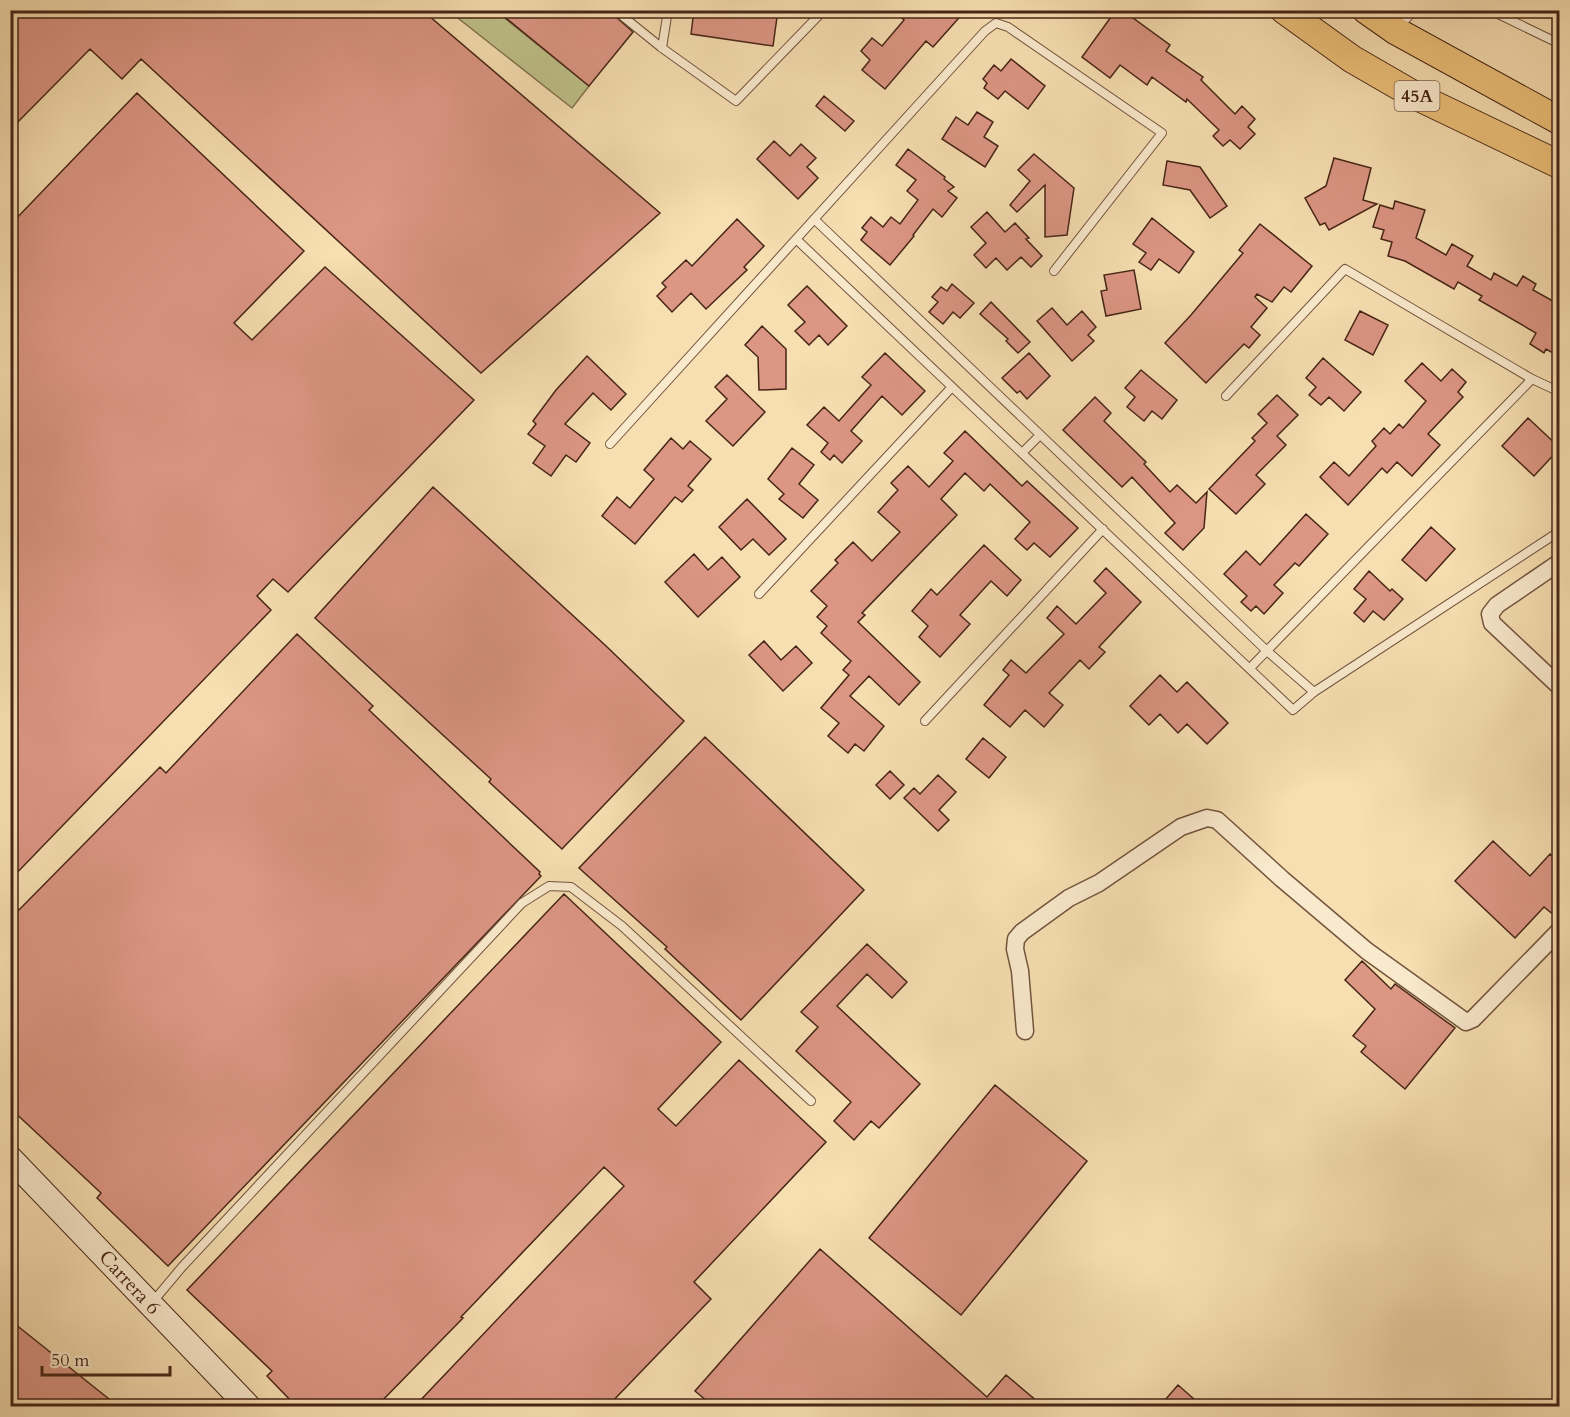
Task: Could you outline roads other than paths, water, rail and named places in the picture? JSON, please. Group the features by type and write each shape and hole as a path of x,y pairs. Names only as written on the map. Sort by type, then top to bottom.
{"highway":[{"name":"45A","path":"1284,10 1352,59 1416,96 1560,165"},
{"name":"45A","path":"1366,10 1396,30 1560,121"}],"main road":[{"name":"Carrera 6","path":"10,1158 248,1407"}],"street":[{"path":"1560,562 1497,605 1490,614 1492,623 1560,687"},
{"path":"1025,1031 1020,971 1015,949 1016,939 1022,932 1069,898 1099,883 1181,827 1207,818 1217,820 1367,951 1466,1022 1473,1019 1560,930"},
{"path":"1557,1407 1560,1403"}],"lane":[{"path":"615,10 662,48 736,101 824,10"},
{"path":"662,48 668,10"},
{"path":"1396,30 1414,10"},
{"path":"1497,10 1500,15 1560,44"},
{"path":"610,444 986,31 996,23 1008,27 1162,133 1054,271"},
{"path":"814,219 1267,651 1314,692"},
{"path":"796,239 1293,710 1314,692 1560,531"},
{"path":"1226,396 1345,269 1532,379 1560,392"},
{"path":"1250,668 1532,379"},
{"path":"759,594 952,387"},
{"path":"1022,453 1040,435"},
{"path":"925,721 1103,529"},
{"path":"151,1304 182,1267 522,903 549,886 571,887 622,926 811,1101"}]}
